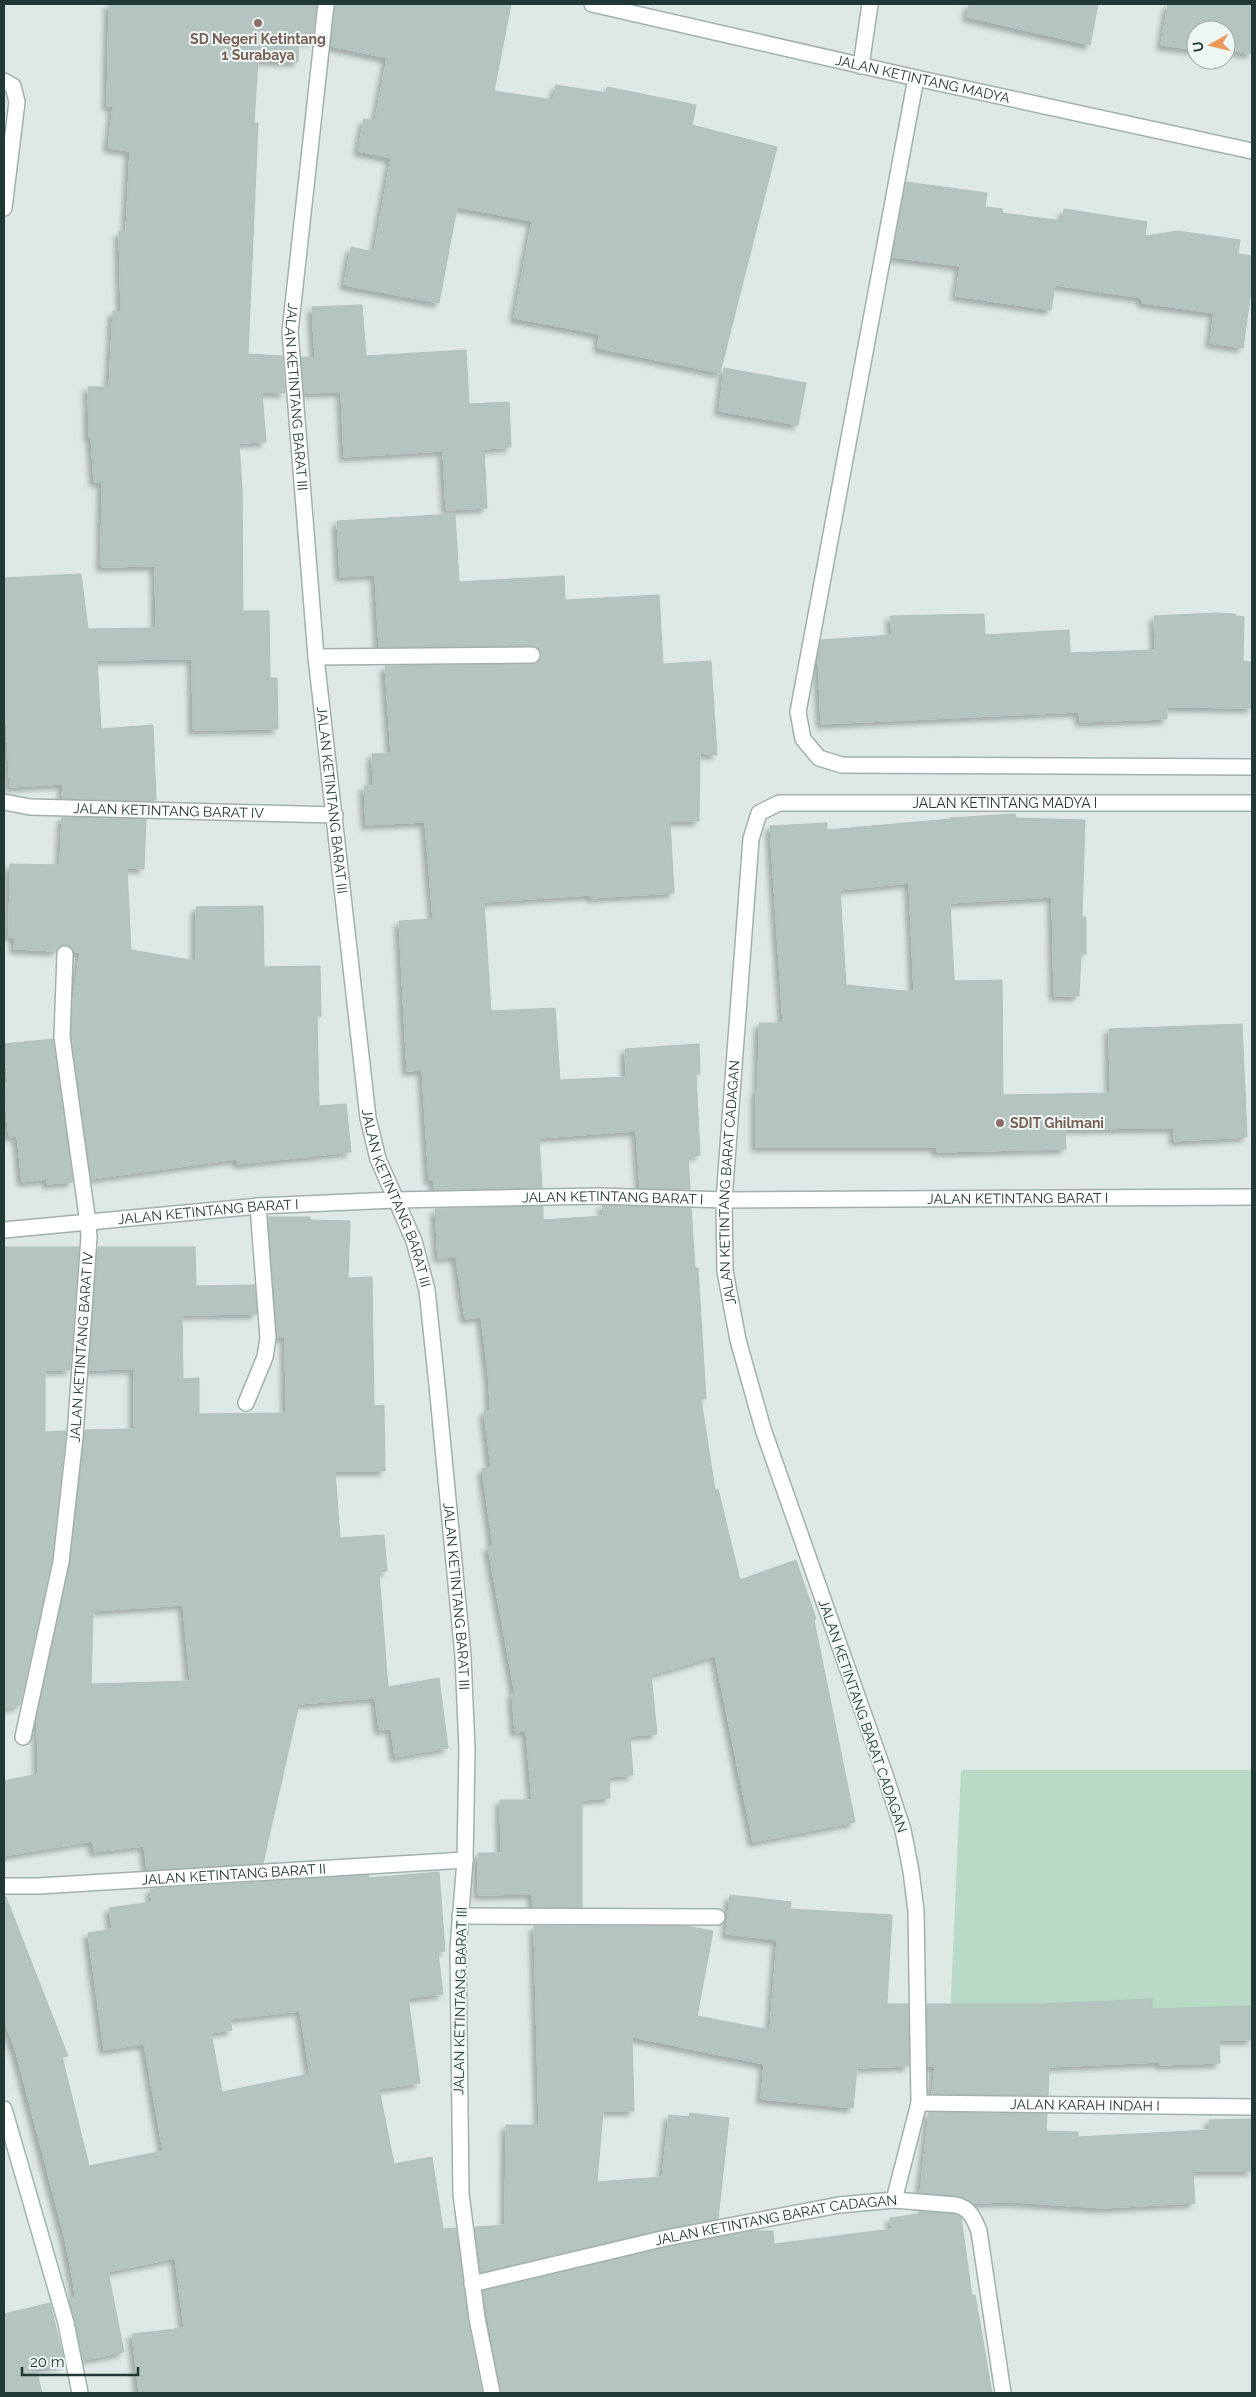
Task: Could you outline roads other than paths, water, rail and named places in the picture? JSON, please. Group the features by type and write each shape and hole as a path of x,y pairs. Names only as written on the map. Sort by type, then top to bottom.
{"street":[{"name":"JALAN KETINTANG BARAT III","path":"326,4 298,245 290,332 316,657 368,1118 378,1159 414,1241 427,1290 431,1328 463,1656 467,1750 465,1860 458,1949 461,2194 472,2284 492,2393"},
{"name":"JALAN KETINTANG MADYA","path":"592,4 861,66 1252,151"},
{"path":"861,66 870,4"},
{"path":"916,78 798,712 803,739 819,758 842,765 1252,767"},
{"path":"4,81 13,86 17,102 4,208"},
{"path":"316,657 532,655"},
{"name":"JALAN KETINTANG BARAT IV","path":"4,802 40,808 335,815"},
{"name":"JALAN KETINTANG MADYA I","path":"759,813 779,803 1252,803"},
{"name":"JALAN KETINTANG BARAT CADAGAN","path":"472,2284 666,2238 838,2206 894,2200 919,2103 916,1911 903,1830 763,1429 738,1340 725,1272 724,1200 752,839 759,813"},
{"name":"JALAN KETINTANG BARAT IV","path":"23,1737 61,1562 75,1437 88,1223 62,1037 66,954"},
{"name":"JALAN KETINTANG BARAT I","path":"4,1230 258,1206 395,1200 599,1196 724,1200 1252,1198"},
{"path":"246,1403 265,1358 268,1338 258,1206"},
{"name":"JALAN KETINTANG BARAT II","path":"4,1886 38,1886 465,1860"},
{"path":"460,1916 717,1917"},
{"name":"JALAN KARAH INDAH I","path":"919,2103 1252,2107"},
{"path":"4,2109 66,2322 80,2393"},
{"path":"894,2200 956,2205 963,2207 970,2213 980,2231 1002,2393"}],"place":[{"name":"SD Negeri Ketintang 1 Surabaya","path":"258,23"},
{"name":"SDIT Ghilmani","path":"1000,1123"}]}
